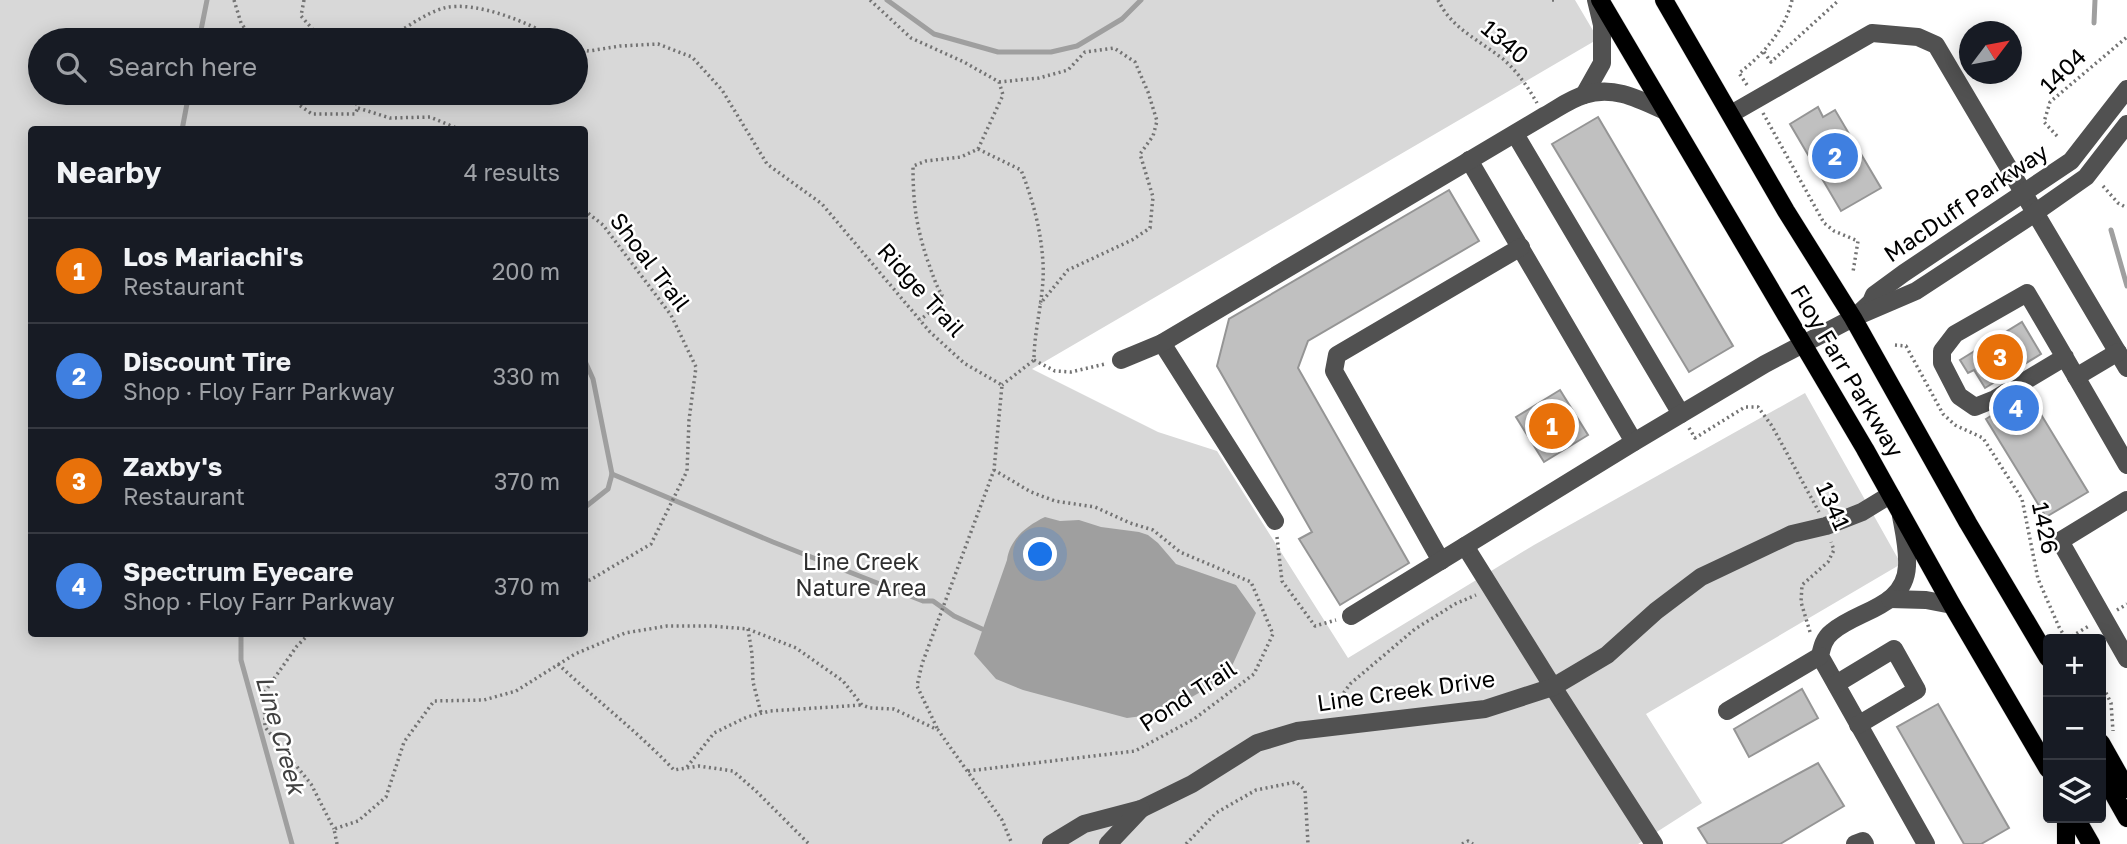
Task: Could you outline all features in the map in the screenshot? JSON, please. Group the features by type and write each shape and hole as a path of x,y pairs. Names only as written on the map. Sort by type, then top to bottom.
{"main road":[{"name":"Floy Farr Parkway","path":"1598,0 1897,505 2043,760"},
{"name":"Floy Farr Parkway","path":"1664,0 1786,211 1853,318 2043,650"},
{"name":"Floy Farr Parkway","path":"2030,629 2043,662"},
{"path":"2107,737 2127,789"},
{"path":"2106,781 2127,818"},
{"path":"2066,823 2066,844"},
{"path":"2079,823 2091,844"}],"street":[{"path":"1584,94 1602,64 1602,25 1598,0"},
{"path":"1731,114 1872,33 1918,37 1936,45 2122,360 2076,377"},
{"name":"MacDuff Parkway","path":"1853,318 1871,302 1874,295 2071,161 2127,89"},
{"path":"1121,360 1162,343 1584,94 1614,91 1636,97 1665,111"},
{"name":"MacDuff Parkway","path":"1352,616 1634,442 1802,344 1916,291 2086,177 2127,124"},
{"path":"1516,134 1681,414"},
{"path":"1469,160 1634,442"},
{"path":"1441,561 1334,371 1337,355 1521,247"},
{"path":"2065,357 1995,399 1975,407 1959,396 1942,363 1942,351 1955,334 2027,293 2065,357 2127,465"},
{"path":"1162,343 1275,521"},
{"name":"Line Creek Drive","path":"1051,844 1084,824 1141,809 1192,784 1257,743 1297,731 1485,709 1553,687 1607,655 1656,611 1701,577 1793,534 1826,526 1861,512 1885,498 1897,505"},
{"path":"2127,500 2060,541 2127,659"},
{"path":"1897,505 1907,568 1900,587 1891,599 1831,632 1822,644 1820,656 1926,844"},
{"path":"1465,547 1654,844"},
{"path":"1891,599 1926,600 1952,605"},
{"path":"1836,684 1894,649 1917,690 1858,725"},
{"path":"1727,711 1820,656"},
{"name":"Line Creek Drive","path":"1108,844 1141,809"},
{"path":"1855,844 1863,841 1866,844"}],"path":[{"path":"234,0 245,28"},
{"path":"304,0 300,16 311,28"},
{"path":"870,0 911,38 964,62 999,82 1039,78 1068,70 1085,52 1114,48 1135,62 1157,121 1153,136 1140,154 1153,197 1150,228 1132,240 1068,270 1040,304"},
{"name":"1340","path":"1438,0 1454,24 1505,60 1520,77 1544,116"},
{"path":"1792,0 1776,35 1759,59 1739,73 1824,223 1834,231 1858,241 1853,272"},
{"path":"1764,52 1771,62 1839,0"},
{"path":"407,28 444,7 468,6 521,19 536,28"},
{"name":"1404","path":"2057,136 2044,122 2050,102 2127,37"},
{"name":"Ridge Trail","path":"588,51 658,44 692,57 722,90 766,164 822,204 920,320 964,363 1002,384"},
{"path":"920,320 931,312 942,295 920,239 914,212 913,166 926,161 961,157 978,149 1003,96 999,82"},
{"path":"299,105 312,114 355,114 357,105"},
{"path":"358,108 390,118 430,117 451,126"},
{"path":"978,149 1021,170 1034,203 1044,265 1034,360"},
{"path":"2103,186 2127,208"},
{"name":"Shoal Trail","path":"588,213 603,225 671,315 696,367 689,420 687,471 651,544 588,580"},
{"name":"1426","path":"1895,345 1906,346 1943,414 1955,425 1983,438 2022,499 2038,579 2063,634"},
{"path":"1034,360 1055,371 1071,372 1121,360"},
{"path":"1012,844 1002,820 938,730 917,686 922,664 994,470 1002,384 1034,360"},
{"name":"1341","path":"1681,414 1695,438 1745,407 1758,407 1772,426 1826,526 1833,550 1828,562 1802,585 1801,602 1820,656"},
{"name":"Pond Trail","path":"968,771 1135,751 1194,719 1254,674 1273,634 1251,582 1180,552 1153,530 1095,507 1055,501 1031,492 994,470"},
{"path":"1275,521 1282,581 1315,626 1352,616"},
{"path":"1318,729 1350,684 1415,629 1455,604 1491,588"},
{"path":"334,829 358,821 386,797 404,742 434,701 484,700 516,691 575,654 625,634 646,629 710,626 748,629 796,648 843,681 862,705"},
{"path":"748,629 753,682 761,713"},
{"path":"306,637 264,693 265,727 310,784 334,829 337,844"},
{"path":"558,664 647,742 674,770 699,766 733,771 756,790 808,844"},
{"path":"2106,693 2111,703 2107,737"},
{"path":"686,768 714,733 761,713 862,705 894,709 938,730"},
{"path":"1186,844 1216,813 1256,790 1296,782 1305,790 1308,844"},
{"path":"1462,844 1468,841 1473,844"}],"green space":[{"name":"Line Creek Nature Area","path":"0,0 1575,0 1598,39 1032,369 1158,432 1217,451 1348,658 1534,545 1805,393 1901,564 1646,714 1702,803 1638,844 0,844"}],"shaded area":[{"path":"1045,517 1060,521 1079,520 1101,527 1148,535 1176,564 1236,585 1256,613 1227,677 1190,698 1150,715 1127,718 1023,690 996,679 974,654 1015,540 1025,529"}],"building":[{"path":"1818,107 1823,117 1835,110 1881,188 1841,211 1790,124"},
{"path":"1598,117 1733,346 1689,372 1552,144"},
{"path":"1449,190 1479,241 1308,341 1298,368 1409,563 1340,605 1299,539 1312,532 1217,366 1229,319"},
{"path":"2022,322 2041,354 1985,388 1974,370 1968,373 1960,360"},
{"path":"1560,390 1588,435 1544,462 1516,417"},
{"path":"2028,393 2088,492 2046,517 1986,419"},
{"path":"1802,689 1818,718 1749,757 1734,729"},
{"path":"1938,704 2009,828 1981,844 1964,844 1897,727"},
{"path":"1818,763 1844,806 1780,844 1708,844 1698,828"}],"waterway":[{"name":"Line Creek","path":"201,28 207,0"},
{"name":"Line Creek","path":"887,0 934,34 998,52 1051,52 1077,46 1122,19 1141,0"},
{"path":"2094,23 2095,0"},
{"name":"Line Creek","path":"183,126 187,105"},
{"path":"2111,230 2127,286"},
{"name":"Line Creek","path":"588,368 593,379 612,474 608,489 588,505"},
{"path":"612,474 773,542 923,601 933,601 954,616 982,629"},
{"name":"Line Creek","path":"241,637 241,660 292,844"}],"place":[{"name":"Discount Tire","path":"1835,156"},
{"name":"Zaxby's","path":"2000,357"},
{"name":"Spectrum Eyecare","path":"2016,408"},
{"name":"Los Mariachi's","path":"1552,426"}]}
